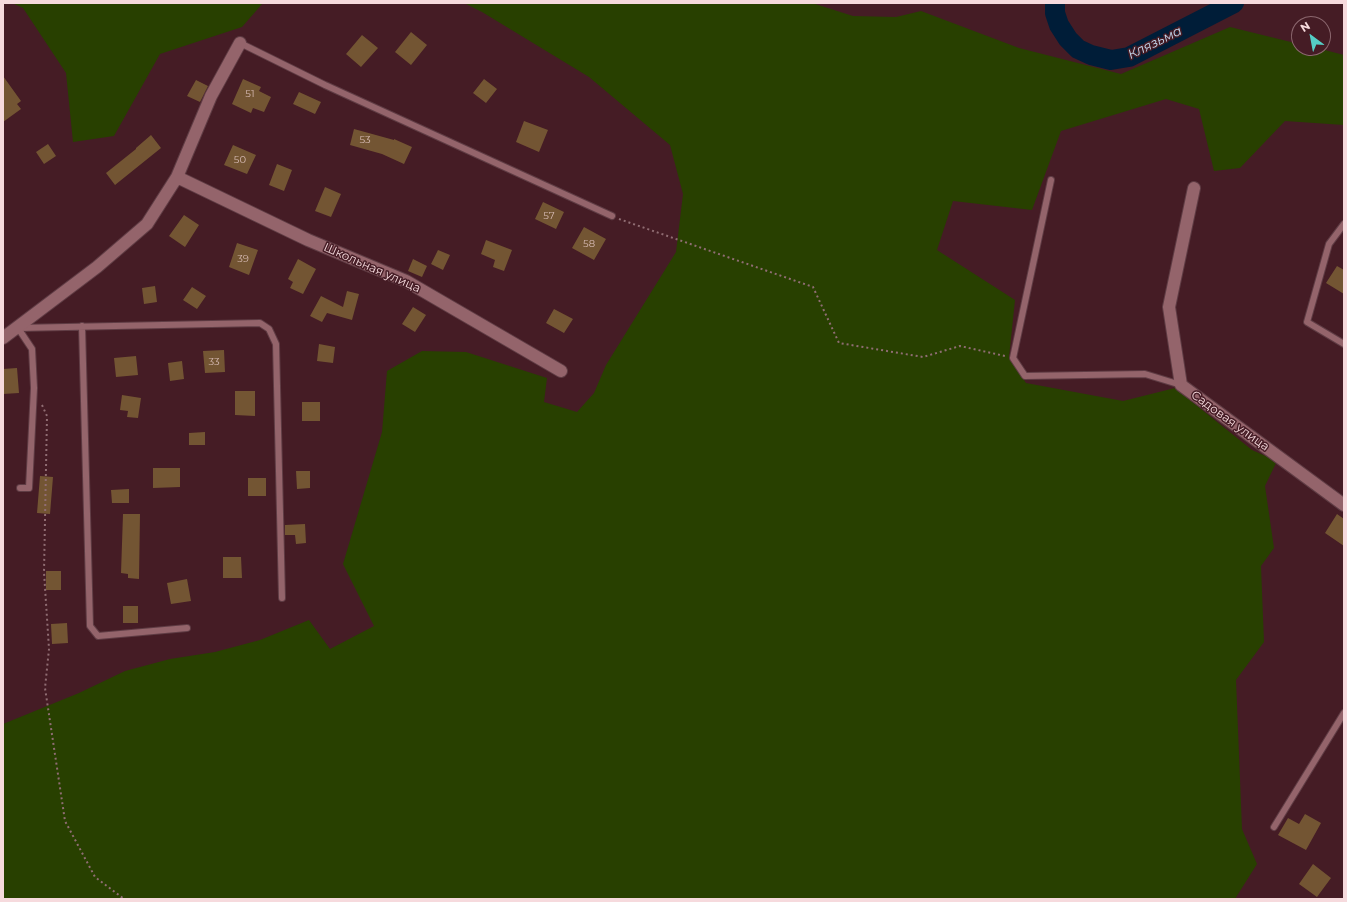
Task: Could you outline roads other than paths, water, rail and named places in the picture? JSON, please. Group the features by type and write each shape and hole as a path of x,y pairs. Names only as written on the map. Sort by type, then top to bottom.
{"street":[{"path":"3,338 97,267 147,224 177,176 210,96 240,43"},
{"name":"Школьная улица","path":"177,176 308,240 406,281 561,371"},
{"name":"Садовая улица","path":"1194,188 1169,307 1181,385 1344,504"}],"lane":[{"path":"240,43 325,86 612,216"},
{"path":"1051,180 1014,358 1025,376 1145,374 1181,385"},
{"path":"1344,224 1329,244 1307,322 1344,344"},
{"path":"18,328 260,323 269,329 276,344 282,598"},
{"path":"82,326 90,626 98,636 187,628"},
{"path":"18,328 32,349 34,388 29,488 20,488"},
{"path":"1274,827 1344,713"}],"waterway":[{"name":"Клязьма","path":"1055,3 1055,13 1059,25 1068,39 1078,49 1091,55 1111,60 1129,57 1234,3"}]}
